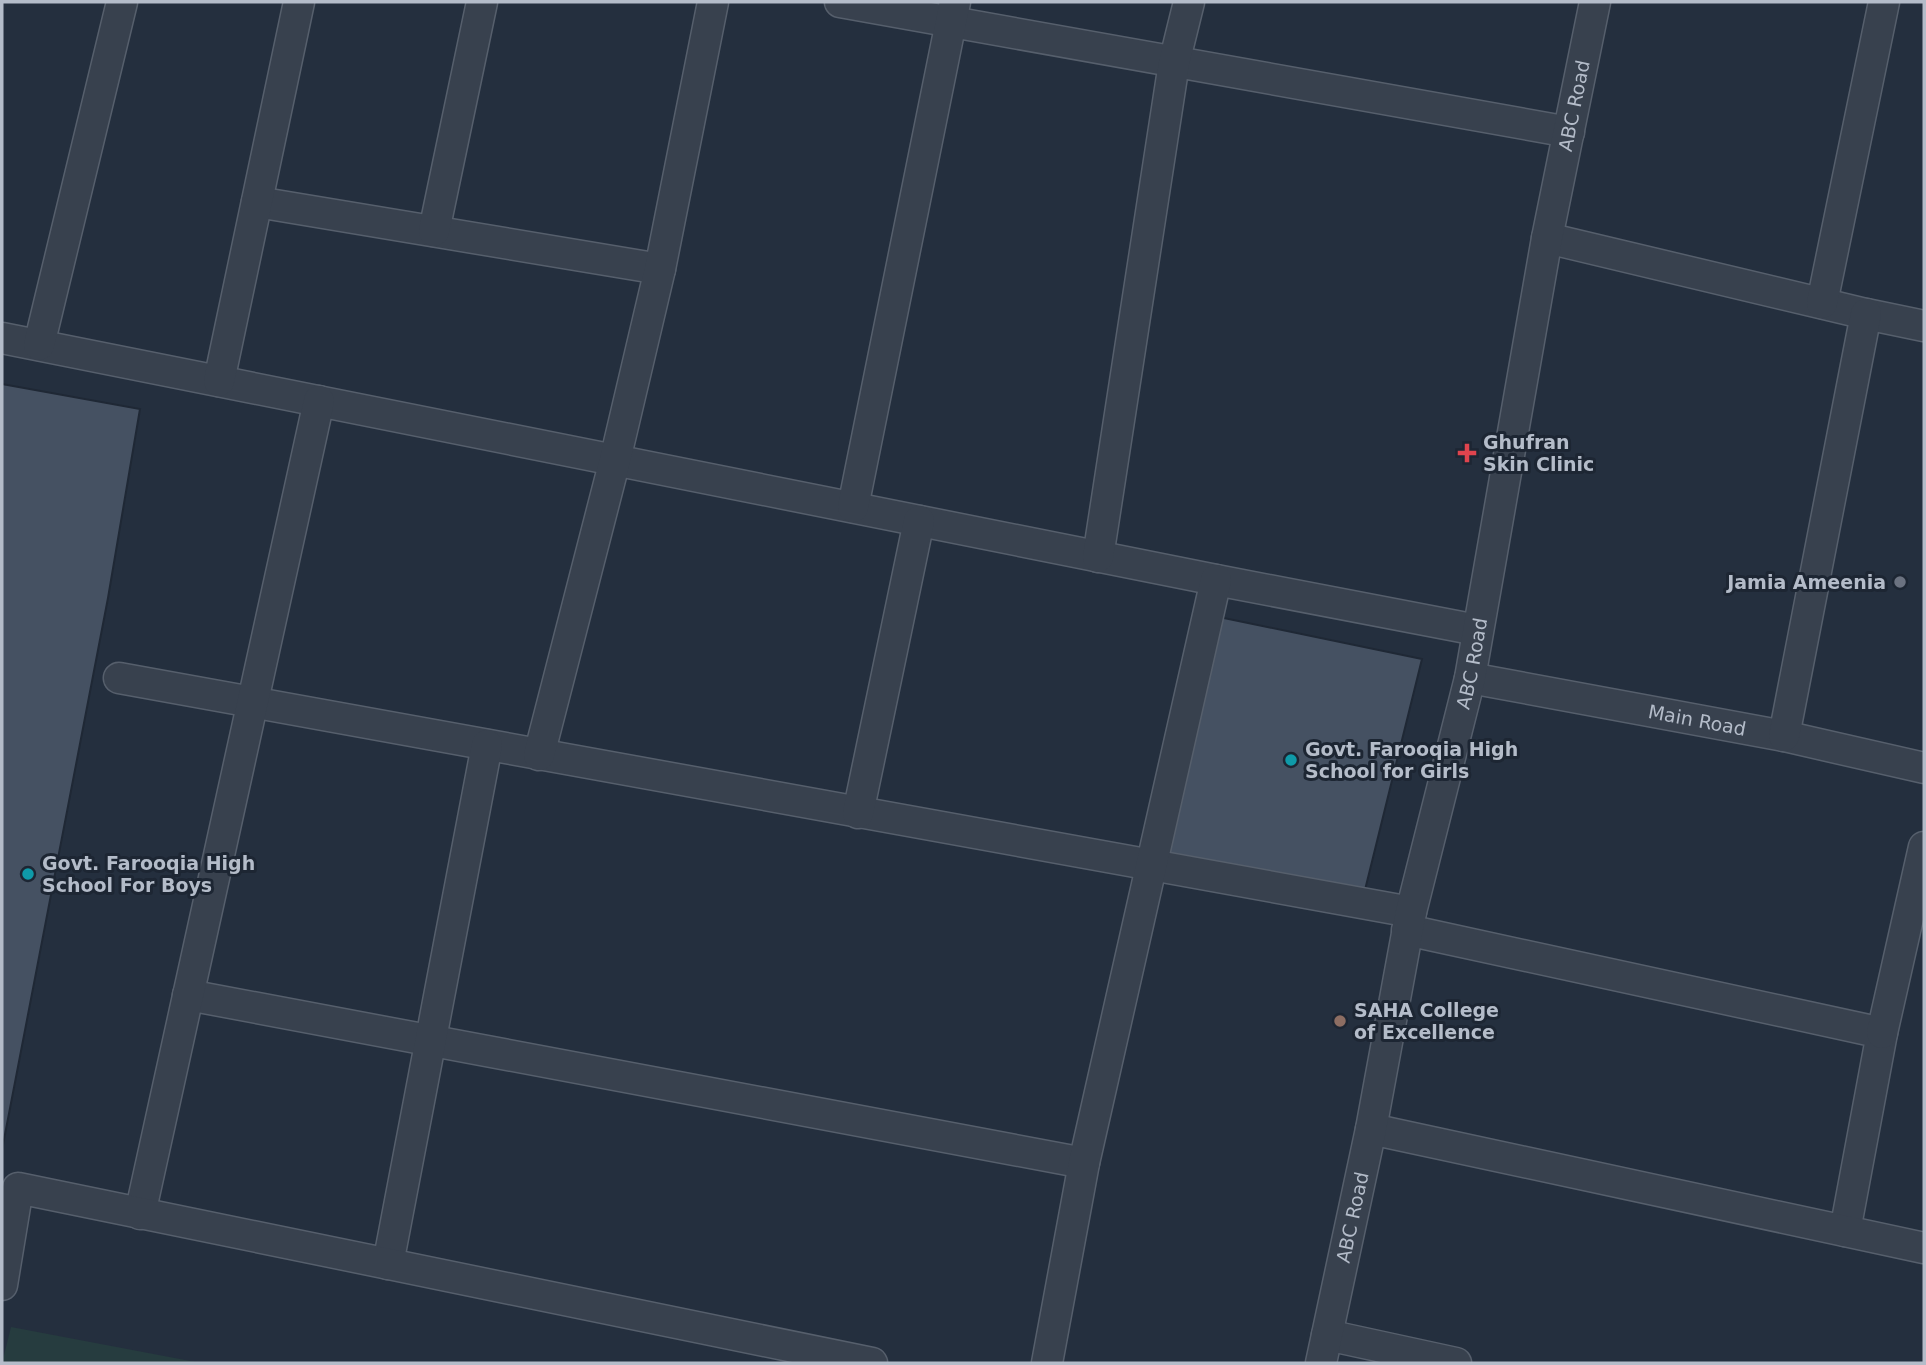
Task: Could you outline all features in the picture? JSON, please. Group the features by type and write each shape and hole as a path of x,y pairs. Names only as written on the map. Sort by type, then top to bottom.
{"street":[{"path":"39,345 122,2"},
{"path":"219,381 299,2"},
{"path":"434,231 482,2"},
{"path":"539,755 615,460 660,269 713,2"},
{"path":"840,2 953,12 1174,63 1569,132"},
{"path":"1098,557 1174,63 1189,2"},
{"name":"ABC Road","path":"1324,1349 1371,1129 1409,921 1470,678 1548,238 1595,2"},
{"path":"1822,303 1884,2"},
{"path":"853,508 953,12"},
{"path":"257,202 660,269"},
{"path":"1548,238 1924,326"},
{"path":"1784,736 1867,314"},
{"path":"2,338 1477,630"},
{"path":"140,1214 319,401"},
{"path":"858,813 919,521"},
{"path":"1047,1363 1084,1163 1216,580"},
{"path":"119,678 1151,867 1409,921 1882,1033"},
{"name":"Main Road","path":"1470,678 1784,736 1924,768"},
{"path":"388,1264 486,746"},
{"path":"1845,1231 1882,1033 1924,847"},
{"path":"188,995 1084,1163"},
{"path":"1371,1129 1924,1248"},
{"path":"2,1285 18,1188 872,1363"},
{"path":"1324,1349 1456,1363"}],"green space":[{"path":"11,1327 201,1363 2,1363"}],"building":[{"name":"Govt. Farooqia High School For Boys","path":"2,384 140,409 108,598 2,1150"},
{"name":"Govt. Farooqia High School for Girls","path":"1219,617 1422,659 1363,898 1162,861"}],"place":[{"name":"Ghufran Skin Clinic","path":"1467,453"},
{"name":"Jamia Ameenia","path":"1900,582"},
{"name":"Govt. Farooqia High School for Girls","path":"1291,760"},
{"name":"Govt. Farooqia High School For Boys","path":"28,874"},
{"name":"SAHA College of Excellence","path":"1340,1021"}]}
